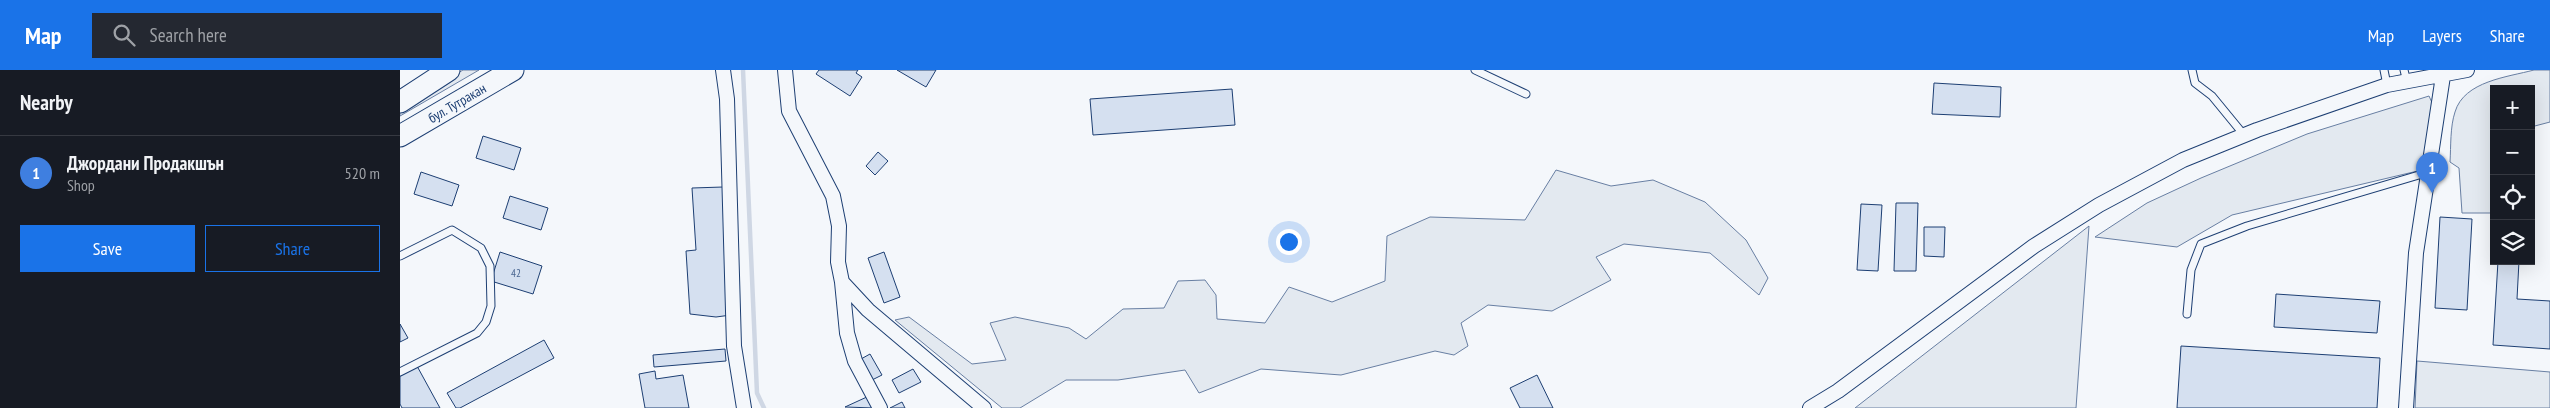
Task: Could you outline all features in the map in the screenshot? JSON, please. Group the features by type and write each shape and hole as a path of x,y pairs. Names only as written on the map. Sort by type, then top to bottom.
{"main road":[{"path":"400,102 450,70"},
{"name":"бул. Тутракан","path":"400,136 513,70"}],"street":[{"path":"723,70 727,99 734,346 744,408"},
{"path":"785,70 789,111 809,146 833,196 839,226 838,262 847,333 855,361 880,408"},
{"path":"1810,408 1838,391 2034,246 2099,205 2183,160 2244,135 2387,85 2406,76 2443,76 2467,70"},
{"path":"2406,408 2416,253 2443,76"},
{"path":"842,282 868,310 984,408"}],"lane":[{"path":"1475,70 1526,94"},
{"path":"2192,70 2195,83 2212,96 2244,135"},
{"path":"2384,70 2387,85"},
{"path":"2187,314 2191,270 2201,244 2247,226 2428,172"},
{"path":"400,256 447,231 457,231 485,253 490,266 491,306 486,322 477,333 400,372"}],"shaded area":[{"path":"463,70 479,70 400,116 400,107"},
{"path":"2534,70 2550,70 2550,122 2535,126 2535,85 2490,85 2490,213 2462,213 2459,168 2450,162 2452,124 2455,112 2467,93 2500,78"},
{"path":"2429,96 2434,107 2426,169 2232,215 2177,247 2095,237 2147,203 2201,178 2307,134"},
{"path":"1556,170 1611,186 1653,180 1705,202 1746,240 1768,278 1759,295 1710,253 1624,244 1596,257 1611,280 1552,311 1488,305 1461,323 1468,346 1454,355 1435,351 1341,375 1261,369 1199,393 1185,370 1118,380 1066,380 1020,408 1002,408 895,320 909,317 972,364 1006,360 990,323 1015,317 1069,328 1086,339 1123,309 1164,308 1178,281 1205,280 1216,295 1217,319 1265,323 1289,287 1332,302 1385,281 1387,236 1430,217 1525,220"},
{"path":"2089,226 2076,408 1855,408"},
{"path":"2417,361 2550,372 2550,408 2415,408"}],"building":[{"path":"819,70 858,70 856,73 862,77 850,96 816,74"},
{"path":"897,70 936,70 926,87"},
{"path":"1934,83 2001,87 2000,117 1932,114"},
{"path":"1232,89 1235,125 1093,135 1090,99"},
{"path":"483,136 521,148 514,170 476,158"},
{"path":"878,152 888,161 875,175 866,166"},
{"path":"421,172 459,185 452,206 414,194"},
{"path":"723,187 731,315 716,317 690,314 686,251 696,250 692,188"},
{"path":"510,196 548,208 541,230 503,218"},
{"path":"1896,203 1918,203 1916,271 1894,271"},
{"path":"1861,204 1882,205 1878,271 1857,270"},
{"path":"2440,217 2472,219 2467,310 2435,308"},
{"path":"1924,227 1945,227 1944,257 1924,256"},
{"path":"500,252 542,266 533,294 491,281"},
{"path":"884,252 900,297 884,303 868,258"},
{"path":"2498,265 2519,265 2517,299 2550,301 2550,349 2493,345"},
{"path":"2276,294 2380,301 2377,333 2274,327"},
{"path":"400,324 408,338 400,342"},
{"path":"544,340 554,358 460,408 456,408 447,393"},
{"path":"2181,346 2380,358 2377,408 2177,408"},
{"path":"725,349 726,361 654,367 653,355"},
{"path":"870,354 882,375 872,380 861,359"},
{"path":"417,366 440,408 402,408 400,404 400,376"},
{"path":"913,369 921,382 899,393 892,380"},
{"path":"655,371 656,379 683,375 689,408 645,408 639,374"},
{"path":"1537,375 1553,408 1520,408 1510,388"},
{"path":"869,396 874,408 845,407"},
{"path":"902,402 905,408 890,408"}],"waterway":[{"path":"743,70 757,393 764,408"}],"place":[{"name":"Джордани Продакшън","path":"2432,193"}]}
